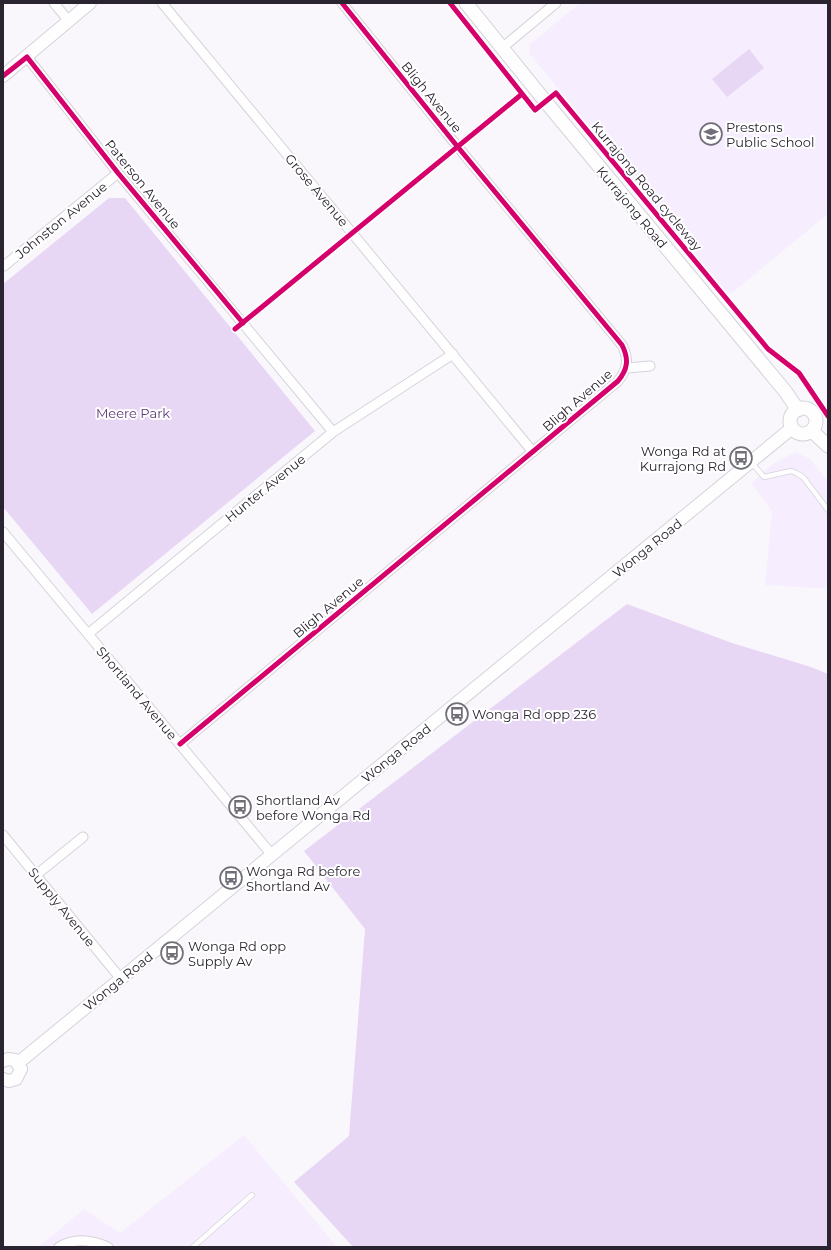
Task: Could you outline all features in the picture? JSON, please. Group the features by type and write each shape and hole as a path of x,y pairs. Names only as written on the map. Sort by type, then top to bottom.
{"main road":[{"name":"Kurrajong Road","path":"466,3 786,391 798,410"},
{"path":"804,408 813,413 816,421 812,431 802,434 792,428 792,416 798,410 804,408"},
{"path":"812,431 828,446"}],"street":[{"path":"54,3 68,20"},
{"path":"3,76 90,3"},
{"name":"Grose Avenue","path":"162,3 534,452"},
{"name":"Bligh Avenue","path":"180,744 534,452 618,381 627,368 626,353 622,345 342,3"},
{"path":"502,48 556,3"},
{"name":"Paterson Avenue","path":"27,57 118,173 333,432"},
{"name":"Johnston Avenue","path":"4,266 118,173"},
{"name":"Hunter Avenue","path":"88,634 333,432 452,354"},
{"name":"Bligh Avenue","path":"627,368 650,366"},
{"name":"Wonga Road","path":"18,1063 792,428"},
{"name":"Shortland Avenue","path":"3,532 272,855"},
{"name":"Supply Avenue","path":"3,834 121,979"},
{"path":"36,875 83,838"},
{"path":"3,1061 12,1059 18,1063 21,1070 19,1076 13,1081 3,1079"},
{"path":"59,1247 67,1242 90,1241 108,1247"}],"lane":[{"path":"751,462 764,477 791,471 803,477 828,510"},
{"path":"193,1247 252,1195"}],"shaded area":[{"name":"Prestons Public School","path":"580,3 828,3 828,214 733,292 726,293 529,53 530,44"},
{"path":"795,452 809,458 828,481 828,589 765,585 772,511 751,483 772,465"},
{"path":"244,1135 337,1247 38,1247 84,1209 120,1233"}],"green space":[{"path":"749,49 764,68 727,97 712,79"},
{"name":"Meere Park","path":"109,198 125,198 315,431 92,614 3,507 3,284"},
{"path":"627,604 732,643 811,667 828,674 828,1247 353,1247 294,1182 349,1136 365,929 304,851"}],"cycle path":[{"path":"180,744 618,381 626,368 626,355 622,345 457,146 342,3"},
{"name":"Kurrajong Road cycleway","path":"450,3 535,110 556,93 768,349 799,373 828,416"},
{"path":"3,76 27,57 118,173 243,323"},
{"path":"235,329 522,94"}],"place":[{"name":"Prestons Public School","path":"711,134"},
{"name":"Wonga Rd at Kurrajong Rd","path":"741,458"},
{"name":"Wonga Rd opp 236","path":"457,714"},
{"name":"Shortland Av before Wonga Rd","path":"240,807"},
{"name":"Wonga Rd before Shortland Av","path":"231,878"},
{"name":"Wonga Rd opp Supply Av","path":"172,953"}]}
